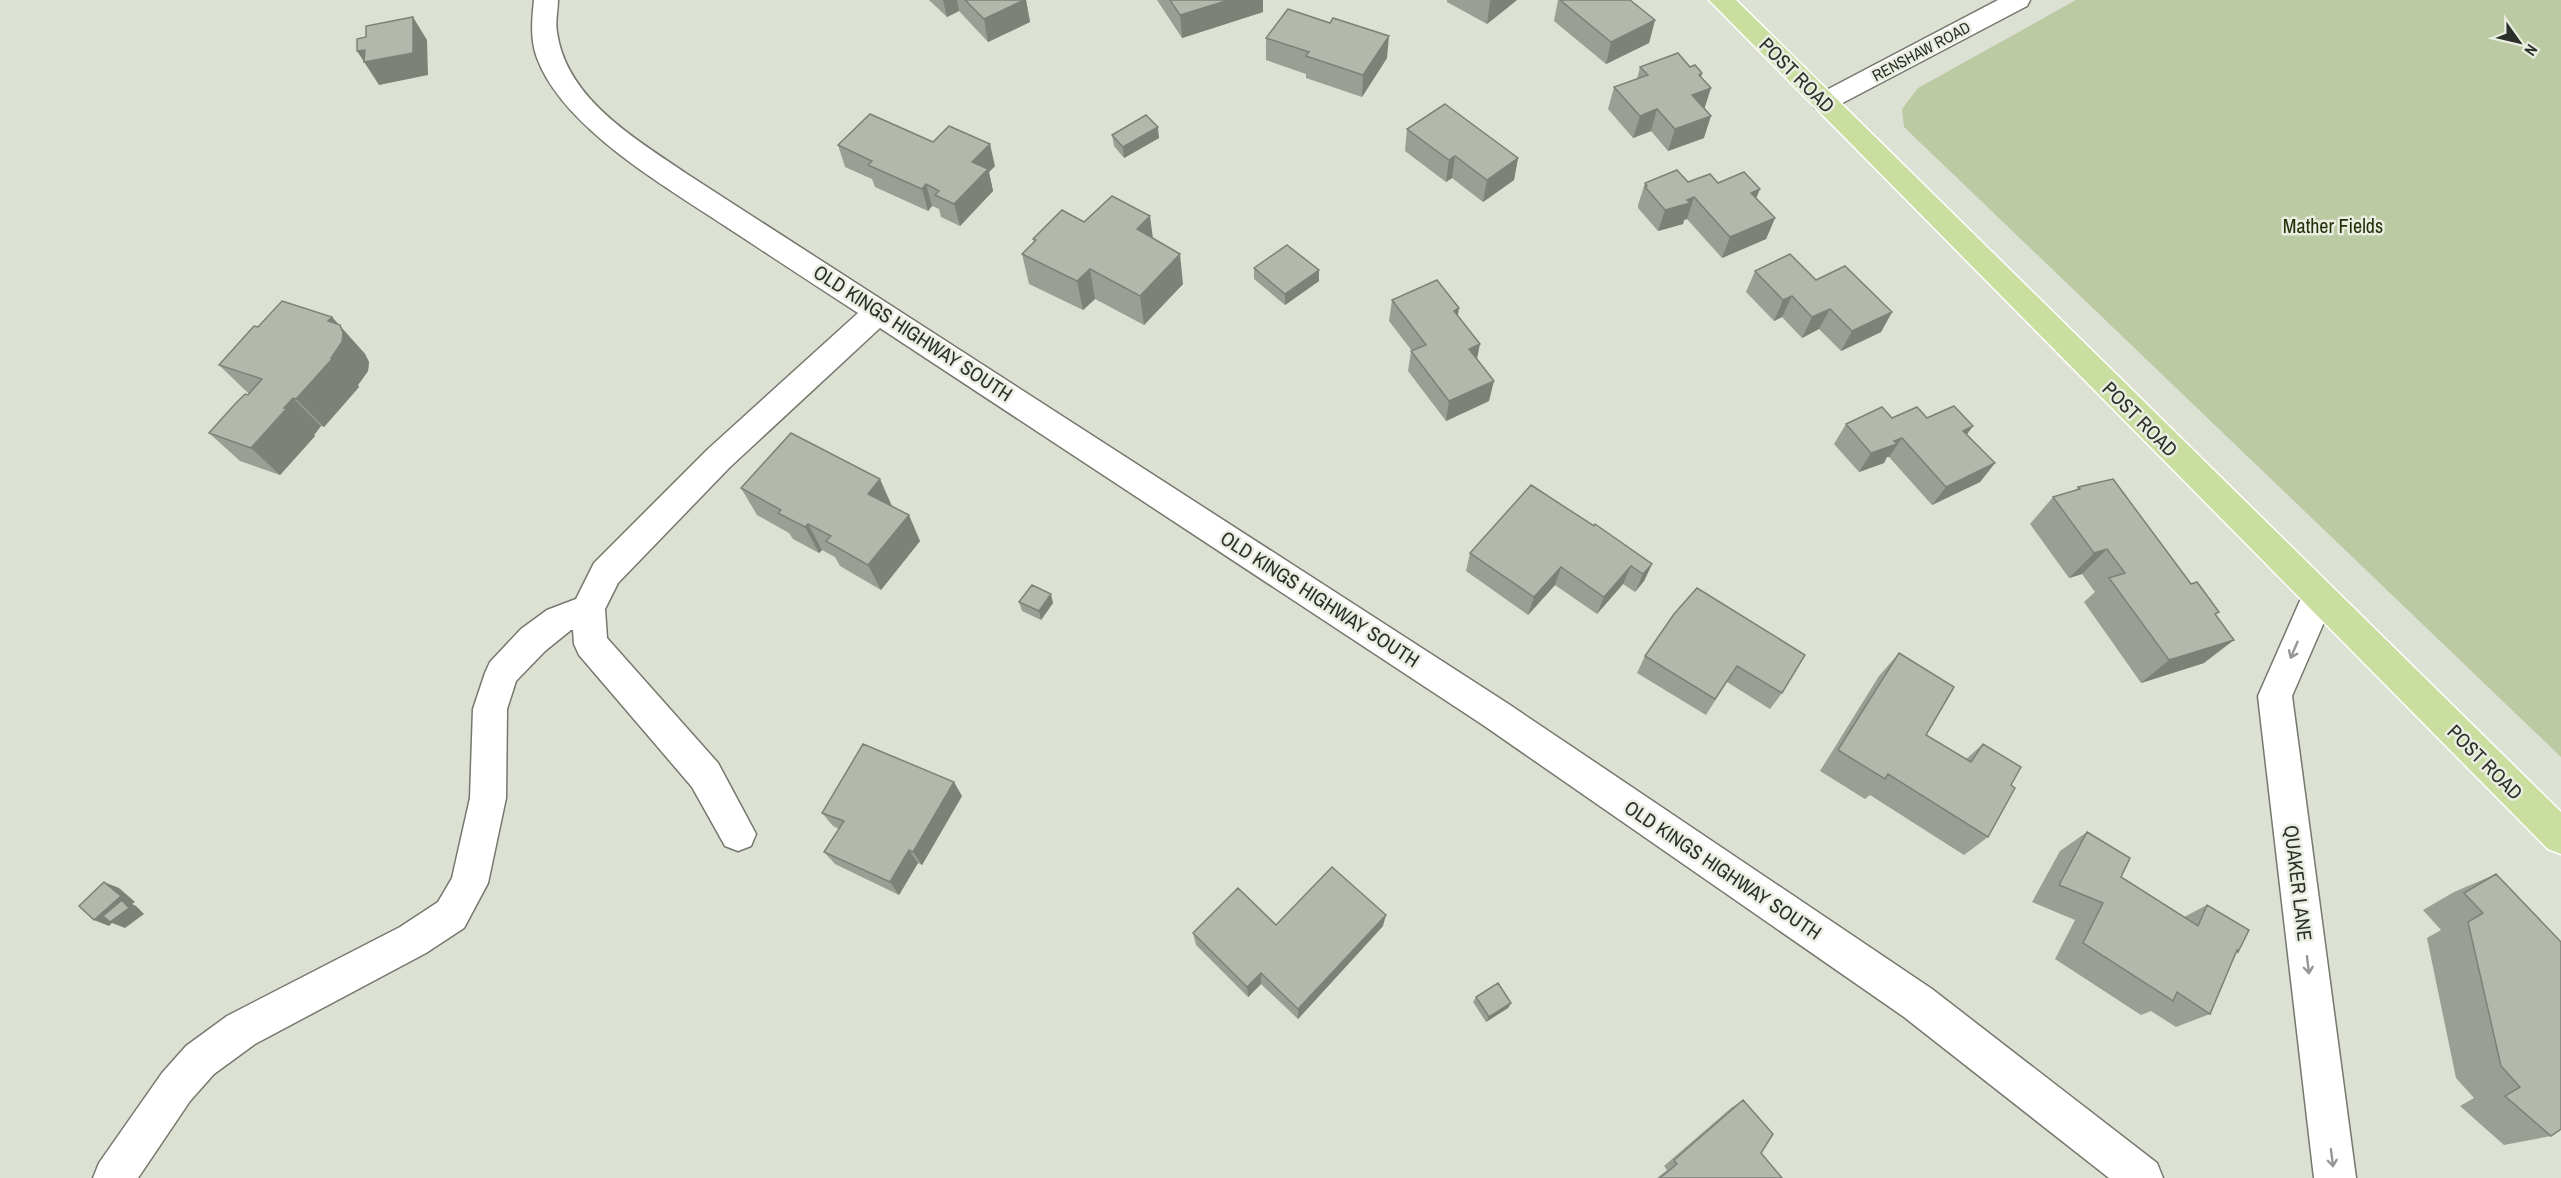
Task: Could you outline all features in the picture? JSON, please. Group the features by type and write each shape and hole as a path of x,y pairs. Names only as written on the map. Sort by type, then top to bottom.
{"main road":[{"name":"POST ROAD","path":"1720,0 2561,837"}],"street":[{"name":"OLD KINGS HIGHWAY SOUTH","path":"546,0 543,37 552,64 567,90 585,111 612,134 677,181 1485,707 1898,990 2142,1178"},
{"name":"RENSHAW ROAD","path":"1824,102 2018,0"},
{"path":"738,834 705,775 591,644 588,609 606,573 652,525 719,458 879,311"},
{"name":"QUAKER LANE","path":"2318,597 2275,696 2335,1178"},
{"path":"114,1178 176,1087 200,1060 241,1030 413,940 451,915 469,884 488,798 490,709 502,673 532,640 559,620 588,609"}],"green space":[{"name":"Mather Fields","path":"2076,0 2561,0 2561,757 1904,127 1902,109 1918,88"}],"building":[{"path":"965,0 1024,0 984,19"},
{"path":"1170,0 1229,0 1180,15"},
{"path":"1560,0 1630,0 1655,20 1611,42"},
{"path":"1288,9 1330,23 1333,18 1389,36 1363,75 1306,56 1309,52 1266,38"},
{"path":"413,17 413,53 364,62 365,50 357,51 357,39 366,37 366,26"},
{"path":"1678,53 1690,67 1695,65 1702,73 1699,75 1711,88 1692,95 1711,116 1675,129 1657,109 1640,116 1614,87 1648,75 1640,67"},
{"path":"1445,104 1518,158 1487,180 1455,156 1449,160 1407,129"},
{"path":"870,114 933,142 949,126 990,144 972,162 988,169 954,204 935,195 939,191 926,184 922,189 868,165 872,161 838,145"},
{"path":"1146,115 1158,127 1123,147 1112,135"},
{"path":"1677,170 1688,182 1710,174 1718,183 1744,172 1760,189 1751,193 1775,218 1730,237 1694,197 1687,200 1690,203 1665,210 1645,187 1647,186 1645,183"},
{"path":"1112,196 1150,216 1137,229 1180,254 1140,296 1090,269 1077,281 1022,254 1036,240 1033,239 1062,210 1084,222"},
{"path":"1287,245 1319,270 1285,294 1254,268"},
{"path":"1790,254 1816,280 1845,266 1892,312 1852,331 1830,309 1812,317 1792,296 1783,300 1755,271"},
{"path":"1437,280 1459,308 1454,311 1480,344 1469,349 1494,381 1449,401 1411,351 1426,345 1392,300"},
{"path":"282,301 332,317 328,321 340,325 343,333 342,342 331,358 333,358 296,399 293,398 284,408 287,408 251,448 209,433 262,379 219,365 254,326 258,327"},
{"path":"1954,406 1973,426 1963,431 1995,463 1946,487 1902,438 1894,441 1897,444 1871,453 1846,424 1882,407 1892,418 1917,407 1927,418"},
{"path":"791,433 880,479 868,494 909,515 868,565 826,541 831,536 808,524 805,527 778,513 781,510 741,488"},
{"path":"2113,479 2191,584 2197,582 2219,612 2215,614 2234,640 2169,660 2109,578 2125,573 2107,549 2094,553 2053,497 2080,489 2078,487"},
{"path":"1531,485 1594,526 1595,524 1652,564 1643,574 1631,566 1604,597 1561,567 1534,597 1470,553"},
{"path":"1032,585 1051,594 1039,611 1019,602"},
{"path":"1697,588 1805,655 1782,693 1737,666 1715,699 1645,656 1674,614"},
{"path":"1899,653 1954,687 1926,735 1971,762 1983,744 2021,767 2011,785 2015,788 1988,837 1888,774 1885,779 1838,750"},
{"path":"863,744 954,782 913,852 909,850 890,882 824,852 844,821 822,813"},
{"path":"2087,832 2130,858 2121,877 2198,926 2207,905 2249,930 2238,952 2237,950 2210,1014 2177,992 2173,1001 2083,943 2103,903 2059,885"},
{"path":"1332,867 1386,915 1298,1009 1261,973 1247,987 1193,933 1238,888 1276,925"},
{"path":"2496,874 2561,942 2561,1129 2551,1136 2505,1096 2520,1087 2501,1066 2468,922 2483,913 2464,893"},
{"path":"104,882 121,896 94,920 79,906"},
{"path":"122,900 129,908 110,922 103,916"},
{"path":"1498,983 1511,1003 1489,1017 1476,997"},
{"path":"1743,1100 1773,1134 1761,1153 1782,1178 1660,1178 1677,1164 1674,1160"}]}
